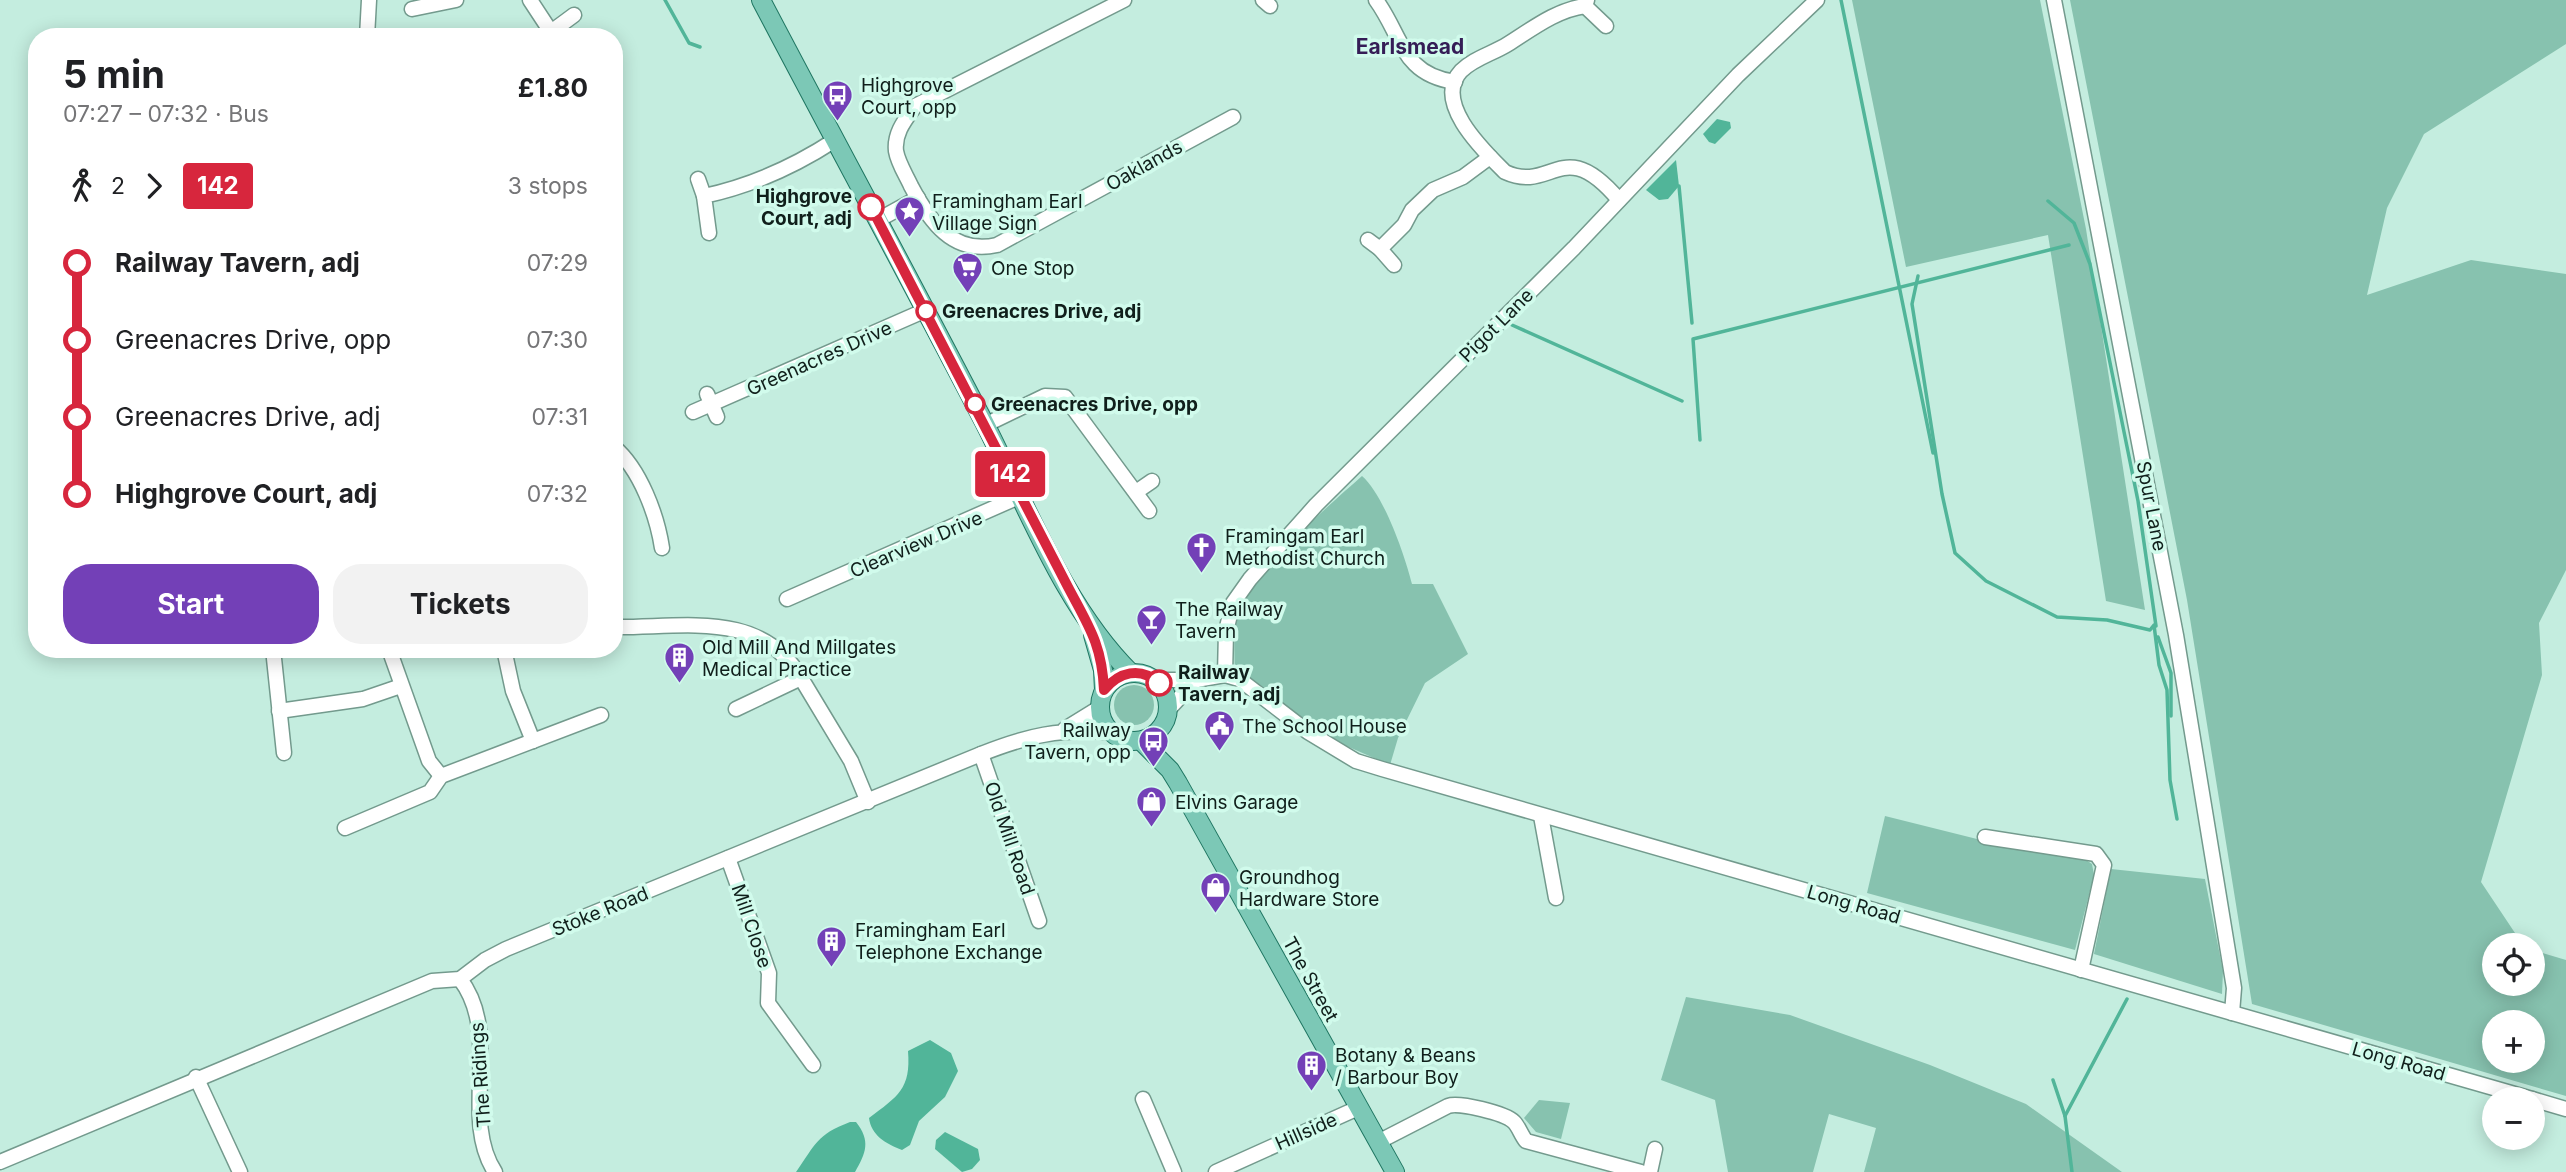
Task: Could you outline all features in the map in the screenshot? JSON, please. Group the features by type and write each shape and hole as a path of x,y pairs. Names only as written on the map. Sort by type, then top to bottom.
{"main road":[{"path":"761,0 1089,621 1111,653 1130,673"},
{"path":"1089,621 1103,670 1104,690 1099,708 1102,721 1109,732"},
{"path":"1104,690 1113,680 1130,673 1143,674 1155,680 1163,689 1168,710 1161,728 1141,741"},
{"name":"The Street","path":"1161,728 1170,770"},
{"name":"The Street","path":"1109,732 1125,741 1141,741 1170,770 1395,1172"}],"street":[{"path":"367,28 369,0"},
{"path":"412,9 456,0"},
{"path":"530,0 546,28"},
{"name":"Oaklands","path":"1124,0 915,106 898,135 897,151 918,198 948,237 980,249 997,245 1233,117"},
{"path":"1376,0 1407,57 1423,73 1455,82"},
{"name":"Pigot Lane","path":"1225,675 1226,631 1233,603 1250,579 1316,505 1385,439 1738,75 1817,0"},
{"name":"Spur Lane","path":"2054,0 2176,635 2234,988 2232,1013"},
{"path":"1606,26 1586,3 1552,17 1480,57 1459,74 1453,94 1456,110 1464,127 1504,172 1513,176 1582,168 1602,179 1619,200"},
{"path":"558,28 574,15"},
{"path":"704,196 751,184 835,140"},
{"path":"1394,265 1374,245 1404,225 1412,210 1433,190 1463,177 1490,157"},
{"path":"698,179 704,196 709,233"},
{"path":"878,220 918,198"},
{"name":"Greenacres Drive","path":"693,412 712,406 926,310"},
{"path":"985,425 1045,396 1065,397 1149,511"},
{"path":"623,455 627,458 659,529 662,548"},
{"path":"1136,492 1152,481"},
{"name":"Clearview Drive","path":"787,600 1021,496"},
{"path":"623,627 730,627 768,640 782,652 801,678 850,761 868,802"},
{"path":"274,658 284,753"},
{"path":"392,658 429,761 441,776"},
{"path":"506,658 508,673 533,741"},
{"path":"1155,680 1196,680 1225,675"},
{"name":"Long Road","path":"1225,675 1251,687 1308,732 1356,761 2490,1087"},
{"path":"736,709 801,678"},
{"path":"1168,710 1196,680"},
{"path":"279,711 333,705 401,687"},
{"name":"Stoke Road","path":"1064,730 1099,708"},
{"path":"345,828 430,792 441,776 601,715"},
{"name":"Stoke Road","path":"0,1162 196,1077 432,981 460,979 485,960 506,949 981,754 1013,742 1064,730 1109,732"},
{"name":"Old Mill Road","path":"981,754 1039,921"},
{"path":"1541,816 1556,898"},
{"path":"1985,837 2096,854 2104,865 2081,970"},
{"name":"Mill Close","path":"728,858 769,973 768,1003 813,1065"},
{"name":"The Ridings","path":"460,979 472,994 477,1020 482,1067 479,1112 489,1163 495,1172"},
{"path":"196,1077 240,1172"},
{"path":"1143,1099 1174,1172"},
{"name":"Long Road","path":"2545,1103 2566,1109"},
{"path":"1378,1142 1448,1106 1459,1104 1506,1117 1513,1122 1526,1141 1641,1172"},
{"name":"Hillside","path":"1216,1172 1359,1108"},
{"path":"1650,1172 1655,1149"}],"shaded area":[{"path":"1852,0 2040,0 2086,229 2145,610 2106,601 2048,235 1906,267"},
{"path":"2070,0 2566,0 2566,44 2424,134 2387,208 2367,295 2471,260 2566,274 2566,570 2539,623 2542,675 2481,882 2515,933 2482,933 2482,996 2545,996 2545,954 2566,960 2566,1096 2545,1090 2545,1087 2535,1087 2488,1073 2545,1073 2545,1010 2482,1010 2482,1071 2252,1004 2187,600"},
{"path":"1717,119 1730,122 1731,128 1715,144 1709,142 1703,134"},
{"path":"1676,160 1679,186 1668,199 1659,200 1646,190"},
{"path":"1362,476 1386,511 1412,584 1433,584 1468,654 1425,683 1398,738 1390,765 1335,741 1235,674 1237,617 1249,587 1296,536"},
{"path":"1134,685 1142,686 1148,691 1153,697 1153,713 1148,719 1142,724 1134,725 1126,724 1120,719 1115,713 1114,705 1115,697 1120,691 1126,686"},
{"path":"1885,816 1977,839 2083,858 2092,864 2094,875 2075,950 1867,893"},
{"path":"2111,869 2205,879 2223,971 2222,994 2094,954"},
{"path":"1686,997 1790,1015 1930,1065 2026,1104 2122,1172 1864,1172 1876,1128 1829,1114 1813,1172 1728,1172 1715,1100 1661,1080"},
{"path":"930,1040 951,1053 958,1071 945,1097 919,1121 910,1145 902,1150 880,1138 869,1118 888,1104 905,1083 908,1051"},
{"path":"1539,1100 1570,1103 1561,1139 1536,1132 1524,1118"},
{"path":"850,1122 856,1122 865,1141 864,1153 855,1172 796,1172 823,1136"},
{"path":"945,1132 978,1149 980,1160 972,1169 962,1172 935,1149 936,1140"}],"waterway":[{"path":"665,0 689,43 700,47"},
{"path":"1841,0 1933,453"},
{"path":"1679,186 1692,323"},
{"path":"2048,201 2074,223 2090,264 2138,501 2156,626"},
{"path":"1700,440 1693,339 2069,245"},
{"path":"1918,276 1912,304 1942,494 1955,553 1986,581 2057,617 2107,620 2150,630 2154,625 2159,665 2167,690 2170,780 2177,819"},
{"path":"1512,325 1682,401"},
{"path":"2158,637 2171,673 2171,716"},
{"path":"2065,1116 2127,999"},
{"path":"2053,1080 2065,1116 2072,1172"}],"bus line":[{"name":"142","path":"871,207 1068,587 1089,621 1103,670 1104,690 1119,676 1130,673 1143,674 1159,683"}],"place":[{"name":"Highgrove Court, opp","path":"838,123"},
{"name":"Highgrove Court, adj","path":"871,207"},
{"name":"Framingham Earl Village Sign","path":"909,239"},
{"name":"One Stop","path":"968,295"},
{"name":"Greenacres Drive, adj","path":"926,311"},
{"name":"Greenacres Drive, opp","path":"975,404"},
{"name":"Framingam Earl Methodist Church","path":"1202,574"},
{"name":"The Railway Tavern","path":"1152,647"},
{"name":"Railway Tavern, adj","path":"1159,683"},
{"name":"Old Mill And Millgates Medical Practice","path":"679,685"},
{"name":"The School House","path":"1219,753"},
{"name":"Railway Tavern, opp","path":"1154,768"},
{"name":"Elvins Garage","path":"1152,829"},
{"name":"Groundhog Hardware Store","path":"1216,915"},
{"name":"Framingham Earl Telephone Exchange","path":"832,968"},
{"name":"Botany & Beans / Barbour Boy","path":"1312,1093"}],"district":[{"name":"Earlsmead","path":"1410,47"}]}
